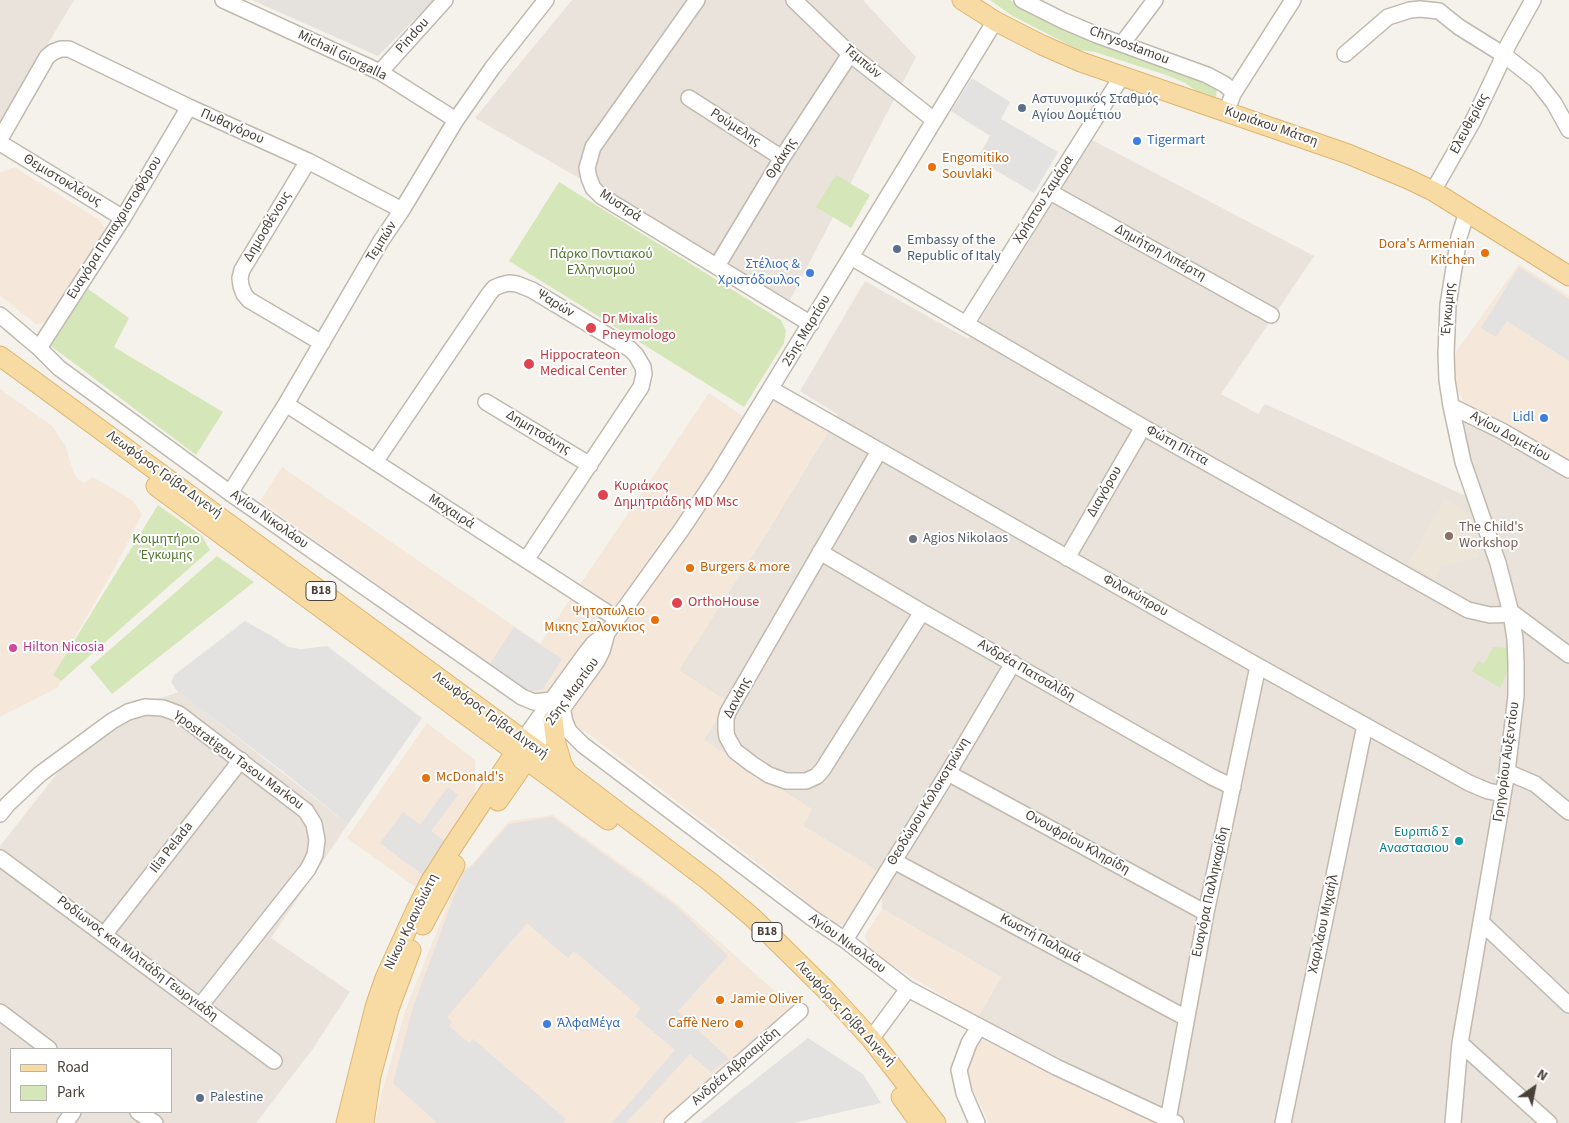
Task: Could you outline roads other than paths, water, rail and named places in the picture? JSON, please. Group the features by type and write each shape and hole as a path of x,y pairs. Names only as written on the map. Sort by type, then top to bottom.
{"main road":[{"name":"Κυριάκου Μάτση","path":"962,0 995,21 1042,46 1122,76 1348,154 1433,192 1569,276"},
{"name":"Λεωφόρος Γρίβα Διγενή","path":"0,356 525,750 701,890 756,939 816,997 860,1046 920,1123"},
{"name":"Λεωφόρος Γρίβα Διγενή","path":"0,370 525,750 567,773 709,881 752,918 828,992 871,1039 936,1123"},
{"path":"556,709 556,744 567,773"},
{"name":"Νίκου Κρανιδιώτη","path":"346,1123 375,1007 385,978 430,882 525,750"},
{"name":"Νίκου Κρανιδιώτη","path":"364,1123 371,1076 389,1010 404,967 458,860 525,750"}],"street":[{"name":"Michail Giorgalla","path":"223,0 380,72 456,120"},
{"name":"Pindou","path":"380,72 445,0"},
{"name":"Τεμπών","path":"230,493 286,404 381,241 402,210 456,120 493,68 546,0"},
{"name":"Μυστρά","path":"697,0 593,147 587,168 589,178 601,196 811,324"},
{"name":"Τεμπών","path":"794,0 850,54 934,120"},
{"name":"Chrysostamou","path":"1022,0 1064,21 1216,80 1230,89 1233,94"},
{"path":"1122,44 1155,0"},
{"path":"1227,112 1233,94 1293,0"},
{"name":"Ελευθερίας","path":"1433,192 1472,121 1533,0"},
{"path":"1345,54 1388,17 1439,5 1459,27 1504,55 1536,80 1554,103 1569,130"},
{"name":"25ης Μαρτίου","path":"525,750 556,709 597,661 607,634 687,522 811,324 995,21"},
{"name":"Πυθαγόρου","path":"0,141 47,57 61,49 69,49 189,107 308,160 402,210"},
{"name":"Θράκης","path":"717,266 782,158 850,54"},
{"name":"Χρήστου Σαμάρα","path":"966,324 1122,76"},
{"name":"Ρούμελης","path":"689,98 782,158"},
{"name":"Ευαγόρα Παπαχριστοφόρου","path":"39,348 123,218 189,107"},
{"name":"Θεμιστοκλέους","path":"0,141 123,218"},
{"name":"Δημοσθένους","path":"308,160 242,270 240,278 244,294 249,300 322,344"},
{"name":"Δημήτρη Λιπέρτη","path":"1050,192 1271,315"},
{"name":"Έγκωμης","path":"1451,406 1446,354 1446,329 1458,237 1467,212"},
{"name":"Φώτη Πίττα","path":"851,257 1143,427 1468,610 1490,615 1510,613"},
{"name":"Ψαρών","path":"375,462 494,288 509,283 532,290 630,349 643,367 643,380 638,393 526,560"},
{"name":"Αγίου Νικολάου","path":"0,315 39,348 59,368 230,493 522,697 556,709 569,731 583,745 908,989 1056,1067 1172,1121"},
{"name":"Φιλοκύπρου","path":"771,389 1258,666 1479,788 1503,794"},
{"name":"Δημητσάνης","path":"486,402 590,465"},
{"name":"Μαχαιρά","path":"286,404 617,619"},
{"name":"Αγίου Δομετίου","path":"1451,406 1502,431 1569,470"},
{"name":"Γρηγορίου Αυξεντίου","path":"1451,406 1463,462 1498,563 1515,639 1516,671 1516,696 1508,772 1460,1043 1453,1123"},
{"name":"Διαγόρου","path":"1068,558 1143,427"},
{"name":"Δανάης","path":"880,451 820,552 726,718 727,737 735,750 769,775 786,781 806,781 820,772 922,612"},
{"name":"Ανδρέα Πατσαλίδη","path":"820,552 922,612 1212,777 1233,787"},
{"path":"1510,613 1520,618 1569,655"},
{"name":"Θεοδώρου Κολοκοτρώνη","path":"845,940 1013,663"},
{"name":"Ευαγόρα Παλληκαρίδη","path":"1172,1121 1186,1018 1258,666"},
{"name":"Ypostratigou Tasou Markou","path":"0,814 40,774 112,721 128,712 145,707 162,708 179,714 306,811 314,824 317,840 315,855 308,869 200,1006"},
{"name":"Χαριλάου Μιχαήλ","path":"1283,1123 1365,725"},
{"name":"Ilia Pelada","path":"104,935 241,760"},
{"path":"1508,772 1536,784 1569,812"},
{"name":"Ονουφρίου Κληρίδη","path":"948,773 1206,913"},
{"name":"Ροδίωνος και Μιλτιάδη Γεωργιάδη","path":"0,858 274,1061"},
{"name":"Κωστή Παλαμά","path":"894,861 1186,1018"},
{"path":"1482,923 1569,1005"},
{"path":"871,1039 908,989"},
{"name":"Ανδρέα Αβρααμίδη","path":"672,1123 800,1011"},
{"path":"0,1012 48,1048"},
{"path":"977,1123 964,1093 959,1070 979,1027"},
{"path":"1460,1043 1549,1123"},
{"path":"65,1123 73,1113"}],"place":[{"name":"Αστυνομικός Σταθμός Αγίου Δομέτιου","path":"1022,108"},
{"name":"Tigermart","path":"1137,141"},
{"name":"Engomitiko Souvlaki","path":"932,167"},
{"name":"Embassy of the Republic of Italy","path":"897,249"},
{"name":"Dora's Armenian Kitchen","path":"1485,253"},
{"name":"Στέλιος & Χριστόδουλος","path":"810,273"},
{"name":"Dr Mixalis Pneymologo","path":"591,328"},
{"name":"Hippocrateon Medical Center","path":"529,364"},
{"name":"Lidl","path":"1544,418"},
{"name":"Κυριάκος Δημητριάδης MD Msc","path":"603,495"},
{"name":"The Child's Workshop","path":"1449,536"},
{"name":"Agios Nikolaos","path":"913,539"},
{"name":"Burgers & more","path":"690,568"},
{"name":"OrthoHouse","path":"677,603"},
{"name":"Ψητοπωλειο Μικης Σαλονικιος","path":"655,620"},
{"name":"Hilton Nicosia","path":"13,648"},
{"name":"McDonald's","path":"426,778"},
{"name":"Ευριπιδ Σ Αναστασιου","path":"1459,841"},
{"name":"Jamie Oliver","path":"720,1000"},
{"name":"ΆλφαΜέγα","path":"547,1024"},
{"name":"Caffè Nero","path":"739,1024"},
{"name":"Palestine","path":"200,1098"}],"park label":[{"name":"Πάρκο Ποντιακού Ελληνισμού","path":"601,264"},
{"name":"Κοιμητήριο Έγκωμης","path":"166,548"}]}
